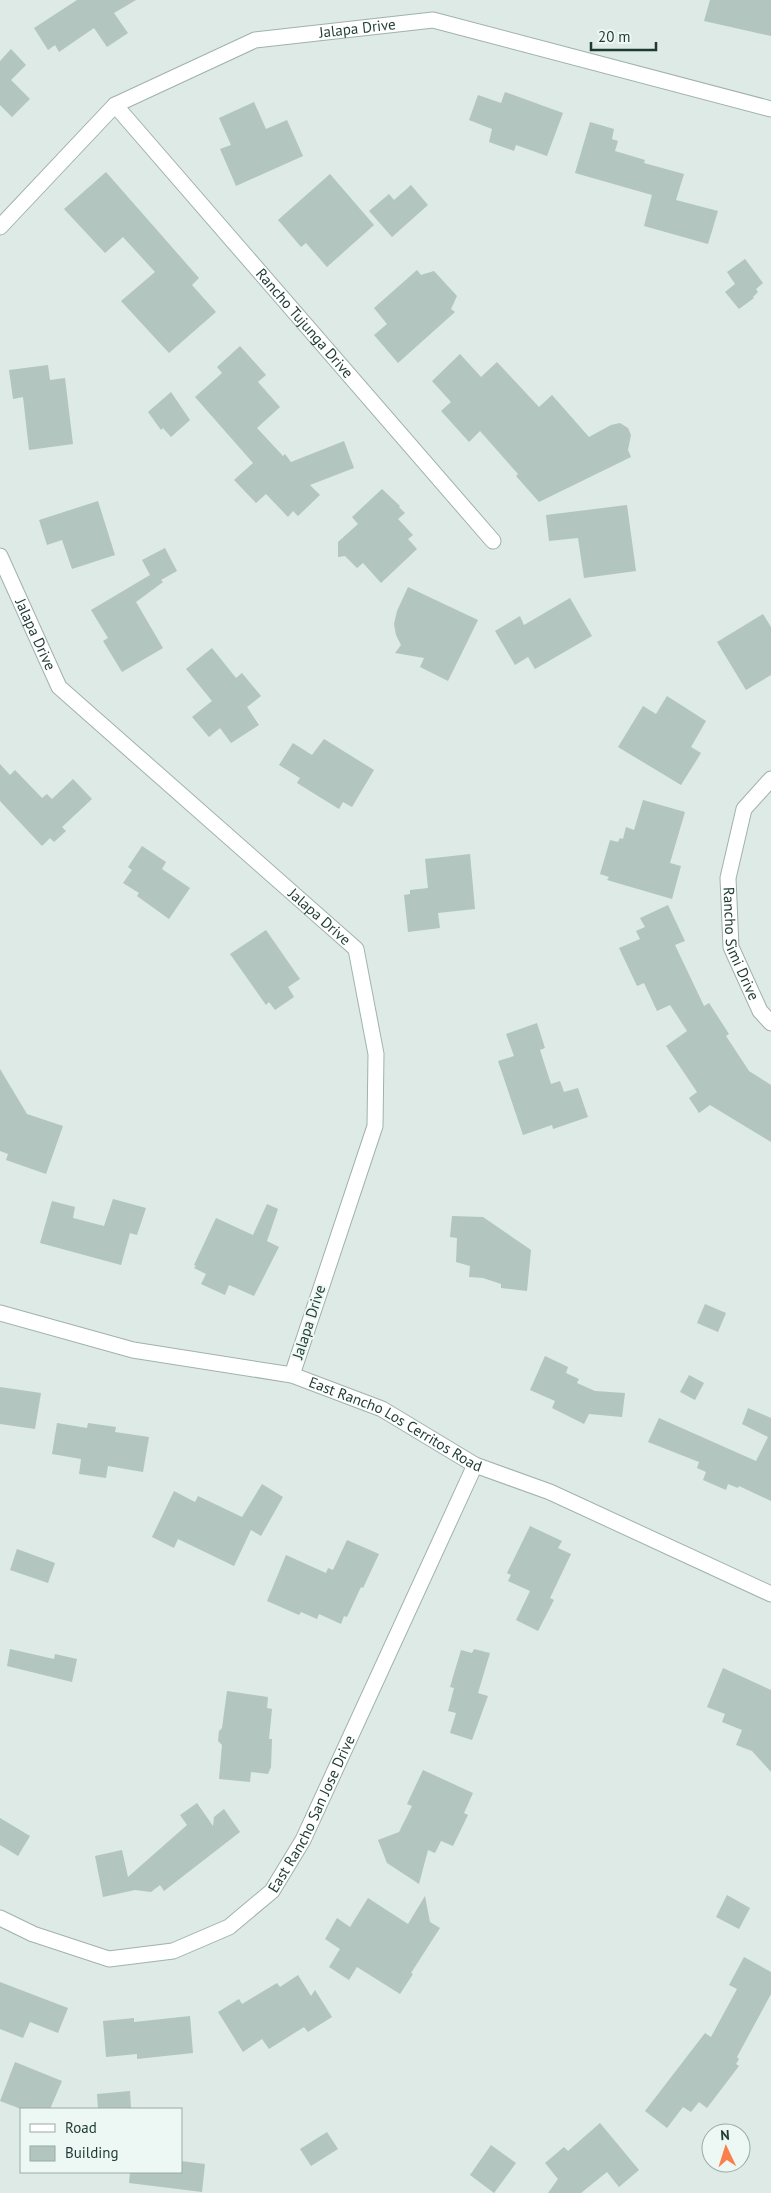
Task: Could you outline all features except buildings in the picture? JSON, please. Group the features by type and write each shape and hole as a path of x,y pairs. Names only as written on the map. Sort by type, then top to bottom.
{"street":[{"name":"Jalapa Drive","path":"0,227 116,104 255,40 433,20 771,109"},
{"name":"Rancho Tujunga Drive","path":"116,104 493,541"},
{"name":"Jalapa Drive","path":"0,556 59,687 356,949 376,1054 375,1126 292,1375"},
{"name":"Rancho Simi Drive","path":"771,779 744,809 728,878 731,947 760,1011 771,1023"},
{"name":"East Rancho Los Cerritos Road","path":"0,1313 133,1350 292,1375 382,1409 475,1465 550,1492 771,1594"},
{"name":"East Rancho San Jose Drive","path":"0,1918 33,1934 109,1959 173,1951 229,1927 272,1890 303,1840 475,1465"}]}
